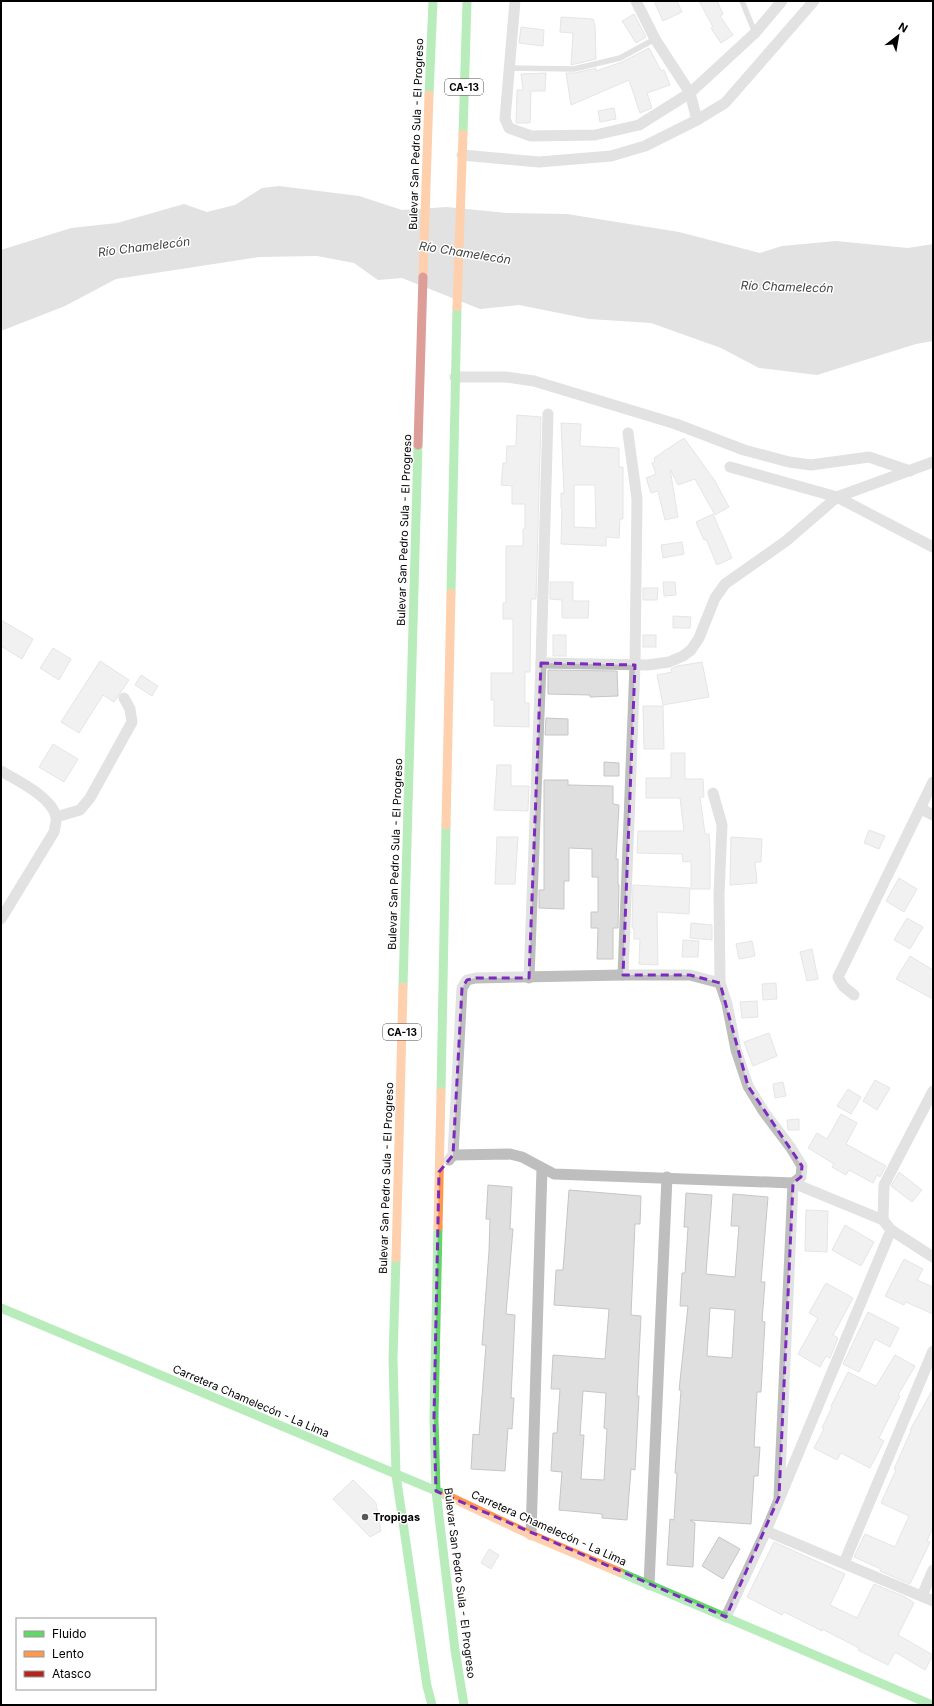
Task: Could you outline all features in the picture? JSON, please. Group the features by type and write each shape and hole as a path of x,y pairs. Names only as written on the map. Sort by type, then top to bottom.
{"main road":[{"name":"Bulevar San Pedro Sula - El Progreso","path":"432,1705 427,1686 396,1475 393,1359 426,166 433,1"},
{"name":"Bulevar San Pedro Sula - El Progreso","path":"464,1705 455,1650 436,1491 434,1418 455,377 467,1"},
{"name":"Carretera Chamelecón - La Lima","path":"1,1308 436,1491 531,1535 932,1705"}],"street":[{"path":"514,1 505,119 509,128 531,136 596,135 639,125 690,93 754,33 782,1"},
{"path":"636,1 655,39 690,93 698,120"},
{"path":"462,155 539,162 611,156 645,146 698,120 725,103 814,1"},
{"path":"455,377 506,377 534,381 676,424 744,450 788,462 811,465 869,457 910,471"},
{"path":"529,978 541,663 548,414"},
{"path":"623,975 635,665 637,499 628,433"},
{"path":"541,663 635,665 669,662 683,656 691,650 699,638 719,591 725,584 786,541 837,497 933,462"},
{"path":"730,467 837,497 933,548"},
{"path":"56,817 80,810 90,798 132,722 130,710 124,698"},
{"path":"1,771 39,794 49,804 56,817 54,832 1,919"},
{"path":"854,995 843,986 838,977 933,782"},
{"path":"713,793 722,824 719,894 720,983 727,1004 736,1050 748,1086 764,1112 791,1148 802,1166 801,1177 793,1183"},
{"path":"921,809 933,815"},
{"path":"438,1172 453,1154 462,988 466,980 476,978 690,975 720,983"},
{"path":"883,1220 884,1185 933,1091"},
{"path":"453,1154 510,1154 531,1161 554,1174 667,1177 793,1183 883,1220 891,1230 933,1257"},
{"path":"531,1535 542,1168"},
{"path":"649,1585 667,1177"},
{"path":"779,1497 793,1183"},
{"path":"726,1617 766,1531 891,1230"},
{"path":"844,1563 933,1351"},
{"path":"766,1531 933,1601"},
{"path":"922,1596 933,1570"}],"lane":[{"path":"742,1 754,33"},
{"path":"508,68 574,69 620,58 655,39"}],"highlighted area":[{"path":"541,663 635,665 623,975 690,975 720,983 748,1086 802,1166 801,1177 793,1183 779,1497 726,1617 436,1491 434,1418 439,1172 453,1155 462,988 467,980 476,978 529,978"}],"water":[{"name":"Río Chamelecón","path":"279,186 359,196 402,210 447,207 507,213 567,214 679,232 760,253 782,246 836,241 908,248 933,244 933,341 916,344 817,375 759,368 721,348 651,323 589,319 519,305 480,309 402,278 378,280 354,263 317,256 259,257 116,279 65,306 1,331 1,250 71,228 117,223 184,204 207,212 235,205 262,188"}],"building":[{"path":"654,1 677,1 682,12 663,21"},
{"path":"699,1 717,1 723,14 720,16 733,35 721,43 711,28 713,27"},
{"path":"634,14 646,37 636,43 622,21"},
{"path":"561,17 593,19 595,26 596,59 571,65 573,33 560,32"},
{"path":"521,27 544,30 543,46 519,43"},
{"path":"649,48 661,71 664,70 670,85 647,93 652,108 640,113 629,80 571,105 566,73 575,73 596,68 596,71 622,62"},
{"path":"546,73 545,91 531,91 530,123 516,123 517,90 523,90 521,74"},
{"path":"614,108 616,119 600,122 598,111"},
{"path":"517,415 541,417 536,599 531,599 530,672 525,672 525,703 529,703 529,727 494,726 494,700 491,700 491,673 513,673 513,619 503,619 503,603 506,603 506,546 523,546 525,504 512,504 512,486 501,485 503,463 506,463 507,446 516,446"},
{"path":"561,423 581,424 580,446 619,448 619,467 623,467 623,519 620,519 619,538 606,537 606,546 561,544 561,493 564,493","holes":["574,485 595,485 596,528 574,527"]},
{"path":"684,438 715,481 729,507 715,515 695,479 678,485 670,469 678,517 665,520 658,491 651,493 646,478 656,474 652,463 655,462 654,458"},
{"path":"713,514 732,558 717,565 706,539 704,540 696,522"},
{"path":"682,542 684,554 663,558 661,545"},
{"path":"550,582 573,582 573,601 589,601 588,618 562,618 562,600 550,599"},
{"path":"663,582 675,582 676,595 664,596"},
{"path":"643,588 658,588 657,600 643,600"},
{"path":"673,616 691,617 690,628 673,628"},
{"path":"1,620 33,639 22,659 1,646"},
{"path":"553,635 566,635 566,656 553,656"},
{"path":"643,635 656,635 656,647 643,647"},
{"path":"53,648 71,659 59,680 40,668"},
{"path":"100,661 129,680 114,702 103,695 79,733 61,722"},
{"path":"702,662 709,697 663,705 657,675 672,672 671,669 677,666"},
{"path":"548,670 617,671 618,696 590,697 590,695 548,694"},
{"path":"141,675 158,686 152,696 135,685"},
{"path":"643,706 663,706 664,749 644,749"},
{"path":"546,718 568,719 568,735 545,735"},
{"path":"53,744 78,759 64,782 39,767"},
{"path":"671,753 685,753 685,779 703,779 704,797 700,797 705,834 709,834 710,889 691,889 691,861 683,862 682,854 637,853 638,831 684,831 680,798 646,798 646,778 671,778"},
{"path":"604,762 619,763 619,776 604,776"},
{"path":"497,765 511,765 511,786 529,786 528,811 494,810"},
{"path":"544,780 568,780 568,785 613,786 613,804 619,805 616,859 618,859 619,885 618,928 613,928 613,959 597,959 598,928 591,928 591,912 598,912 598,877 592,877 592,849 569,848 569,881 564,881 564,909 539,908 539,890 544,890"},
{"path":"869,830 885,836 879,849 864,843"},
{"path":"497,837 518,837 515,884 495,884"},
{"path":"731,837 762,839 761,862 755,862 757,883 730,885"},
{"path":"899,878 917,889 904,912 886,901"},
{"path":"633,885 690,888 689,914 657,912 658,965 639,964 640,939 634,939 634,928 632,928"},
{"path":"907,918 923,927 910,949 894,940"},
{"path":"691,923 712,925 712,940 690,938"},
{"path":"683,940 699,941 698,957 682,957"},
{"path":"752,941 755,956 739,959 736,944"},
{"path":"812,949 818,979 807,981 800,952"},
{"path":"910,956 933,970 933,999 896,979"},
{"path":"776,983 777,999 763,1000 762,984"},
{"path":"757,1001 758,1017 742,1018 740,1002"},
{"path":"769,1033 777,1056 753,1066 744,1042"},
{"path":"875,1080 890,1088 877,1110 863,1101"},
{"path":"783,1082 786,1096 775,1098 773,1084"},
{"path":"848,1089 861,1097 851,1114 837,1106"},
{"path":"841,1114 857,1123 846,1144 886,1166 880,1177 877,1175 873,1183 849,1170 846,1175 832,1167 834,1164 808,1148 817,1133 827,1139"},
{"path":"799,1119 799,1130 788,1130 787,1120"},
{"path":"899,1172 922,1190 912,1202 891,1186"},
{"path":"488,1185 512,1187 510,1229 513,1229 506,1314 515,1315 511,1398 514,1398 512,1429 508,1428 505,1471 471,1469 473,1434 479,1435 486,1345 482,1345 489,1251 490,1219 486,1219"},
{"path":"569,1190 641,1196 640,1224 635,1224 631,1315 641,1316 637,1396 639,1396 635,1470 631,1469 627,1520 602,1518 602,1514 559,1510 562,1472 551,1471 553,1433 557,1433 560,1389 551,1389 553,1355 605,1359 609,1309 554,1305 556,1270 563,1270","holes":["583,1391 606,1393 604,1428 607,1429 604,1480 581,1479 584,1435 580,1435"]},
{"path":"686,1193 712,1195 706,1274 735,1277 739,1226 731,1226 733,1194 768,1197 761,1282 765,1282 762,1321 765,1322 761,1392 757,1392 754,1447 760,1447 758,1476 754,1476 751,1524 690,1520 695,1523 693,1567 667,1565 670,1519 674,1520 677,1473 675,1473 681,1390 679,1390 688,1306 680,1306 682,1273 685,1273 688,1227 684,1227","holes":["710,1308 735,1310 732,1358 707,1356"]},
{"path":"806,1210 828,1211 827,1252 805,1251"},
{"path":"845,1225 874,1242 861,1266 832,1250"},
{"path":"904,1259 923,1269 917,1280 933,1287 933,1314 906,1302 904,1305 885,1296"},
{"path":"826,1283 853,1298 833,1335 838,1338 830,1358 826,1356 820,1367 798,1354 818,1318 809,1313"},
{"path":"868,1312 899,1328 890,1347 875,1339 859,1372 843,1364"},
{"path":"895,1355 915,1366 898,1395 900,1396 879,1438 884,1441 870,1468 841,1453 837,1460 814,1448 824,1429 822,1428 832,1407 831,1406 848,1372 876,1386"},
{"path":"933,1389 933,1527 927,1541 930,1542 910,1584 880,1571 881,1569 854,1557 865,1534 895,1547 909,1516 881,1503 896,1470 894,1469 911,1431 910,1430"},
{"name":"Tropigas","path":"353,1480 376,1503 381,1531 370,1537 333,1499"},
{"path":"719,1537 740,1549 723,1579 702,1566"},
{"path":"774,1542 845,1574 830,1605 857,1618 874,1584 905,1597 914,1603 898,1635 933,1655 925,1670 895,1652 888,1665 822,1629 822,1631 784,1612 782,1615 747,1597"},
{"path":"489,1549 499,1555 491,1569 481,1563"}],"traffic: fast":[{"path":"429,95 433,1"},
{"path":"463,134 467,1"},
{"path":"451,593 457,307"},
{"path":"403,987 418,445"},
{"path":"441,1092 446,825"},
{"path":"438,1227 434,1418 436,1491 455,1650 464,1705"},
{"path":"396,1258 393,1359 396,1475 427,1686 432,1705"},
{"path":"1,1308 446,1495"},
{"path":"619,1572 932,1705"}],"traffic: slow":[{"path":"423,277 429,95"},
{"path":"457,307 463,134"},
{"path":"446,825 451,593"},
{"path":"396,1258 403,987"},
{"path":"438,1227 441,1092"},
{"path":"446,1495 531,1535 619,1572"}],"traffic: jam":[{"path":"418,445 423,277"}],"place":[{"name":"Tropigas","path":"365,1517"}]}
